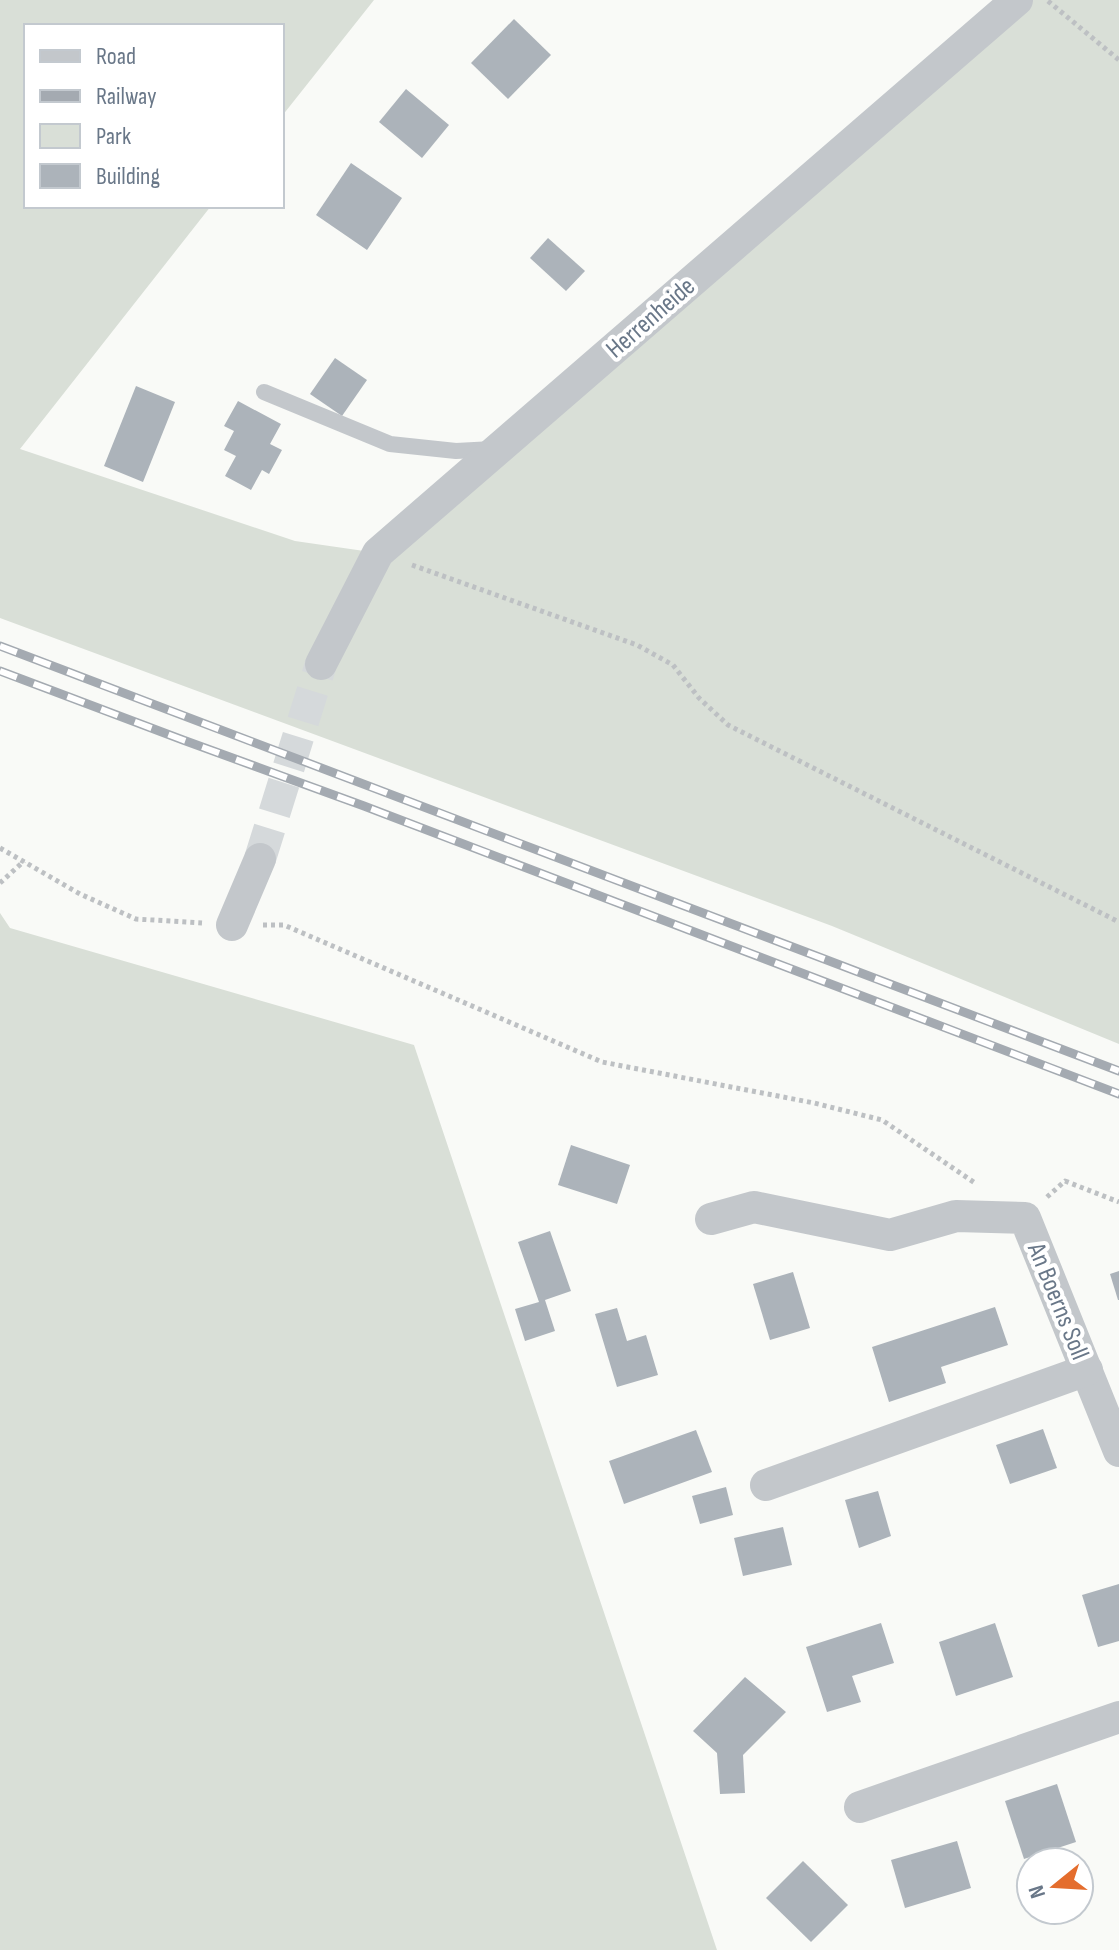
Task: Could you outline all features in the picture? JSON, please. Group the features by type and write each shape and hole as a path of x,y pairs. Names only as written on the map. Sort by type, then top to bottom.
{"street":[{"name":"Herrenheide","path":"321,664 378,553 1017,0"},
{"path":"232,925 260,859"},
{"name":"An Boerns Soll","path":"711,1219 754,1207 890,1235 956,1216 1025,1218 1119,1451"},
{"name":"An Boerns Soll","path":"766,1485 1087,1370"},
{"path":"860,1807 1119,1717"}],"lane":[{"path":"264,392 390,444 456,451 499,448"}],"path":[{"path":"1047,0 1119,60"},
{"path":"378,553 637,645 673,665 699,698 728,725 1119,922"},
{"path":"0,848 80,894 136,919 284,925 602,1062 814,1103 882,1120 1025,1218 1065,1181 1119,1202"},
{"path":"0,883 24,861"}],"green space":[{"path":"0,0 374,0 284,113 284,24 24,24 24,208 209,208 20,449 295,541 378,553 1017,0 1119,0 1119,1044 832,926 0,618"},
{"path":"0,913 10,928 414,1045 717,1950 0,1950"}],"building":[{"path":"514,19 551,55 508,99 471,63"},
{"path":"406,89 449,125 422,158 379,122"},
{"path":"351,163 402,198 367,250 316,215"},
{"path":"548,238 585,271 566,291 530,258"},
{"path":"335,358 367,380 342,416 310,394"},
{"path":"136,386 175,402 143,482 104,466"},
{"path":"238,401 281,424 270,444 282,450 269,474 262,470 251,490 225,476 236,456 224,450 234,431 224,426"},
{"path":"571,1145 630,1165 617,1204 558,1185"},
{"path":"550,1231 571,1291 545,1300 555,1331 525,1341 515,1309 539,1302 518,1242"},
{"path":"1119,1271 1119,1300 1118,1300 1110,1274"},
{"path":"793,1272 810,1328 770,1340 753,1284"},
{"path":"995,1307 1008,1345 941,1367 946,1383 889,1402 872,1347"},
{"path":"617,1308 627,1341 646,1335 658,1375 617,1387 595,1314"},
{"path":"1043,1429 1057,1468 1010,1484 996,1445"},
{"path":"696,1430 712,1472 624,1504 609,1461"},
{"path":"726,1487 733,1515 700,1524 692,1496"},
{"path":"878,1491 891,1536 859,1548 845,1500"},
{"path":"783,1527 792,1565 743,1576 734,1538"},
{"path":"1119,1584 1119,1641 1098,1647 1082,1595"},
{"path":"881,1623 894,1663 852,1676 861,1702 827,1712 806,1647"},
{"path":"995,1623 1013,1677 956,1696 939,1642"},
{"path":"745,1677 786,1712 743,1755 745,1793 720,1794 717,1753 693,1731"},
{"path":"1057,1784 1076,1842 1064,1846 1020,1846 1005,1801"},
{"path":"957,1841 971,1888 905,1908 891,1860"},
{"path":"803,1861 848,1905 811,1942 766,1898"}],"tunnel":[{"path":"260,859 321,664"}],"railway":[{"path":"0,646 1119,1071"},
{"path":"0,671 364,806 1119,1094"}]}
